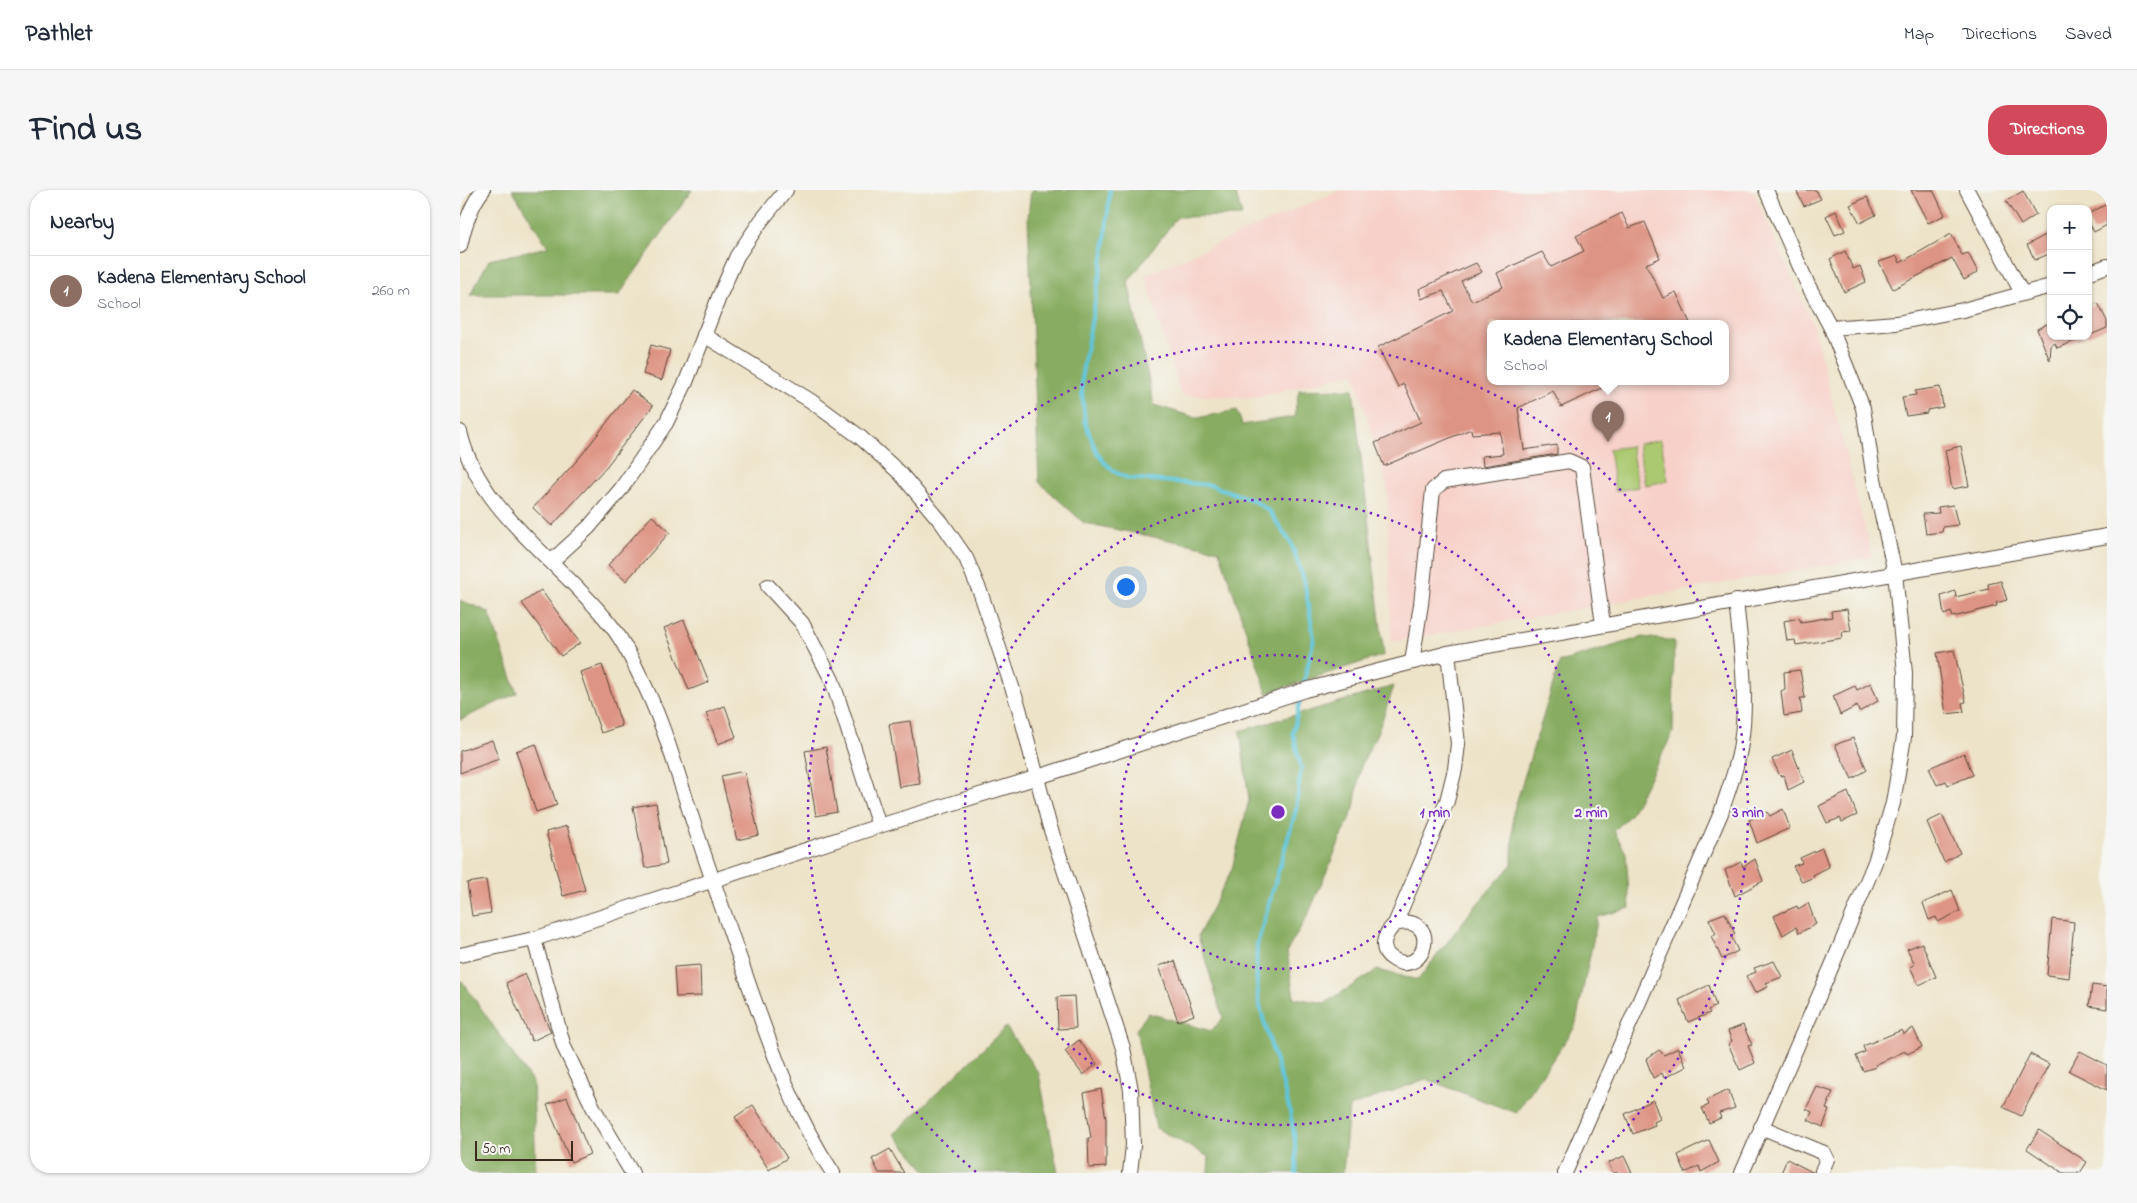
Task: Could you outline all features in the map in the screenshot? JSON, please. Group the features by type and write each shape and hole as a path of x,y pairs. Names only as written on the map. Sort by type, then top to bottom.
{"lane":[{"path":"460,246 477,197 483,190"},
{"path":"552,561 589,527 608,504 666,423 686,382 737,256 761,221 786,190"},
{"path":"1742,1173 1875,862 1893,803 1904,737 1905,673 1895,573 1874,479 1863,408 1831,328 1808,285 1766,190"},
{"path":"1967,190 2022,293"},
{"path":"2092,272 2107,266"},
{"path":"1831,328 1896,323 1963,310 2047,287"},
{"path":"704,335 811,401 860,437 900,473 942,523 966,558 981,594 1019,708 1049,824 1123,1048 1131,1090 1133,1145 1130,1173"},
{"path":"460,432 473,467 493,500 523,534 552,561 611,624 639,674 660,718 712,880 771,1046 794,1103 818,1151 833,1173"},
{"path":"1412,662 1422,604 1433,490 1444,481 1569,461 1582,467 1603,625"},
{"path":"460,955 534,939 878,826 1038,778 1305,690 1412,662 1448,653 2107,536"},
{"path":"768,586 802,623 832,680 878,826"},
{"path":"1565,1173 1721,813 1734,771 1741,744 1745,692 1736,601"},
{"path":"1395,924 1446,801 1455,769 1458,744 1448,653"},
{"path":"534,939 564,1047 594,1108 632,1173"},
{"path":"1761,1127 1824,1153 1826,1159 1822,1171"}],"shaded area":[{"path":"1341,190 1753,190 1813,325 1872,557 1391,642 1387,486 1354,373 1252,398 1181,395 1145,275"}],"green space":[{"path":"512,190 692,190 619,295 470,295 489,260 548,247"},
{"path":"1031,190 1235,190 1242,216 1177,217 1128,282 1154,405 1197,418 1237,410 1242,425 1294,417 1299,390 1353,389 1384,655 1267,693 1219,550 1084,523 1039,482 1028,217"},
{"path":"1661,440 1668,481 1645,485 1638,444"},
{"path":"1631,446 1638,487 1615,491 1609,449"},
{"path":"460,600 489,612 517,693 460,720"},
{"path":"1643,637 1674,641 1673,733 1630,815 1614,831 1626,853 1630,908 1598,917 1575,1027 1516,1113 1426,1079 1349,1107 1343,1173 1208,1173 1209,1157 1156,1128 1136,1030 1148,1013 1211,1031 1223,1018 1198,936 1232,869 1249,800 1240,731 1394,686 1379,729 1361,766 1354,808 1308,915 1287,951 1294,998 1325,1003 1377,970 1418,980 1472,910 1512,864 1513,813 1560,662"},
{"path":"462,981 533,1083 536,1173 460,1173 460,982"},
{"path":"1006,1027 1039,1074 1058,1173 928,1173 894,1134"}],"building":[{"path":"1796,190 1816,190 1821,199 1804,206"},
{"path":"1911,190 1933,190 1945,215 1928,223"},
{"path":"2023,191 2036,215 2021,225 2006,201"},
{"path":"1867,197 1876,215 1860,223 1850,205"},
{"path":"2107,204 2107,225 2094,232 2092,228 2092,212"},
{"path":"1836,211 1845,231 1835,235 1826,216"},
{"path":"1622,213 1629,228 1645,222 1660,258 1646,264 1663,298 1676,292 1689,320 1487,320 1487,385 1601,385 1602,388 1561,407 1553,391 1518,408 1524,450 1557,445 1557,454 1483,466 1482,456 1503,454 1500,432 1472,434 1471,429 1384,466 1375,443 1421,422 1404,384 1398,387 1378,347 1453,311 1443,291 1421,299 1419,289 1476,263 1482,272 1461,281 1472,301 1503,287 1497,273 1542,252 1551,267 1584,251 1576,236"},
{"path":"1951,234 1962,255 1968,253 1978,272 1964,280 1952,258 1893,289 1879,262 1897,256 1900,263"},
{"path":"2047,234 2047,255 2035,260 2027,245"},
{"path":"1845,251 1853,269 1860,266 1866,282 1844,292 1830,259"},
{"path":"2098,303 2107,321 2107,328 2092,334 2092,305"},
{"path":"2047,324 2047,340 2077,340 2057,348 2055,343 2051,346 2050,361 2037,329"},
{"path":"651,345 670,350 662,380 643,374"},
{"path":"1940,387 1943,407 1927,410 1927,413 1906,416 1902,397 1916,395 1915,391"},
{"path":"632,390 653,406 606,467 552,526 533,508 580,457"},
{"path":"1961,446 1969,486 1952,489 1945,450"},
{"path":"1953,505 1958,525 1943,527 1942,532 1926,534 1923,514 1939,513 1938,507"},
{"path":"652,516 670,532 626,581 608,565"},
{"path":"2001,581 2007,600 1996,603 1997,606 1953,617 1951,612 1944,615 1941,596 1955,591 1956,597 1989,589 1988,584"},
{"path":"541,590 580,643 561,656 522,603"},
{"path":"1847,609 1851,631 1842,632 1843,638 1796,645 1795,640 1787,641 1784,621 1799,618 1801,622 1832,617 1831,611"},
{"path":"684,620 709,682 689,690 664,628"},
{"path":"1954,650 1966,702 1962,703 1964,712 1946,714 1937,653"},
{"path":"602,665 622,726 601,733 580,672"},
{"path":"1800,670 1805,698 1800,698 1802,713 1784,716 1781,691 1785,689 1784,672"},
{"path":"1871,683 1878,701 1859,712 1857,706 1840,715 1833,696 1855,686 1857,690"},
{"path":"725,706 736,737 718,744 706,713"},
{"path":"910,721 920,784 899,787 889,724"},
{"path":"1853,738 1867,770 1852,779 1835,745"},
{"path":"492,740 499,759 460,773 460,751"},
{"path":"536,744 557,805 536,812 516,751"},
{"path":"826,747 837,812 816,816 805,751"},
{"path":"1792,750 1804,782 1788,790 1784,775 1780,776 1772,759"},
{"path":"1964,753 1973,775 1948,785 1946,781 1937,785 1929,768"},
{"path":"744,771 759,835 737,840 721,776"},
{"path":"1848,792 1857,815 1842,822 1840,818 1827,823 1819,806"},
{"path":"656,803 667,864 645,868 633,807"},
{"path":"1783,809 1790,828 1757,843 1749,820 1767,812 1770,816"},
{"path":"1942,815 1960,853 1944,862 1927,822"},
{"path":"567,826 585,890 563,896 546,832"},
{"path":"1822,848 1829,867 1802,882 1793,866 1802,863 1800,858"},
{"path":"1755,859 1763,881 1735,896 1725,870 1741,862 1743,867"},
{"path":"486,880 491,913 472,916 467,883"},
{"path":"1952,890 1960,911 1938,922 1936,917 1929,920 1923,903"},
{"path":"1808,903 1816,924 1799,933 1796,927 1783,935 1774,916 1797,906 1798,909"},
{"path":"1725,913 1735,934 1731,936 1738,951 1722,959 1711,936 1716,934 1709,919"},
{"path":"2052,919 2074,922 2069,978 2047,975"},
{"path":"1922,943 1936,977 1919,985 1910,967 1915,964 1907,949"},
{"path":"1175,961 1194,1015 1178,1021 1159,966"},
{"path":"1774,961 1782,977 1766,983 1768,987 1755,993 1746,976 1756,972 1754,968"},
{"path":"700,965 701,996 676,997 674,967"},
{"path":"525,974 551,1032 532,1041 506,983"},
{"path":"1709,985 1716,1006 1708,1010 1710,1013 1688,1022 1679,1000"},
{"path":"2092,985 2107,987 2107,1009 2089,1006"},
{"path":"1074,996 1076,1028 1058,1029 1057,997"},
{"path":"1743,1025 1752,1045 1748,1046 1755,1063 1740,1070 1728,1044 1732,1041 1728,1031"},
{"path":"1913,1028 1922,1047 1907,1054 1905,1051 1875,1065 1876,1067 1863,1071 1856,1056 1865,1052 1863,1046 1902,1030 1904,1034"},
{"path":"1079,1040 1097,1064 1083,1075 1065,1051"},
{"path":"1678,1048 1686,1067 1664,1078 1662,1073 1653,1078 1646,1059 1659,1050 1664,1055"},
{"path":"2080,1051 2107,1065 2107,1090 2069,1071"},
{"path":"2030,1054 2049,1064 2021,1116 2003,1107"},
{"path":"1817,1087 1833,1092 1826,1109 1829,1110 1823,1127 1808,1120 1812,1112 1806,1109"},
{"path":"1101,1089 1106,1119 1106,1167 1089,1168 1088,1138 1091,1138 1084,1093"},
{"path":"1728,1090 1735,1108 1719,1113 1721,1118 1709,1123 1702,1108 1709,1105 1707,1100"},
{"path":"567,1097 590,1154 571,1162 547,1105"},
{"path":"1653,1100 1660,1119 1654,1122 1655,1125 1633,1134 1625,1114"},
{"path":"753,1105 787,1158 769,1170 735,1117"},
{"path":"2039,1130 2087,1162 2080,1173 2063,1173 2027,1149"},
{"path":"1709,1140 1719,1162 1701,1172 1699,1166 1685,1173 1678,1155"},
{"path":"890,1149 904,1173 879,1173 872,1159"},
{"path":"1624,1156 1632,1173 1613,1173 1608,1163"},
{"path":"1787,1159 1814,1173 1781,1173"}],"waterway":[{"path":"1110,190 1104,252 1082,373 1085,422 1096,451 1115,472 1127,478 1210,485 1253,500 1269,511 1291,543 1304,580 1314,638 1303,687"},
{"path":"1296,1173 1296,1151 1293,1130 1284,1088 1260,1006 1256,960 1257,945 1296,810 1301,768 1293,733 1301,696"}],"place":[{"name":"Kadena Elementary School","path":"1608,442"}]}
